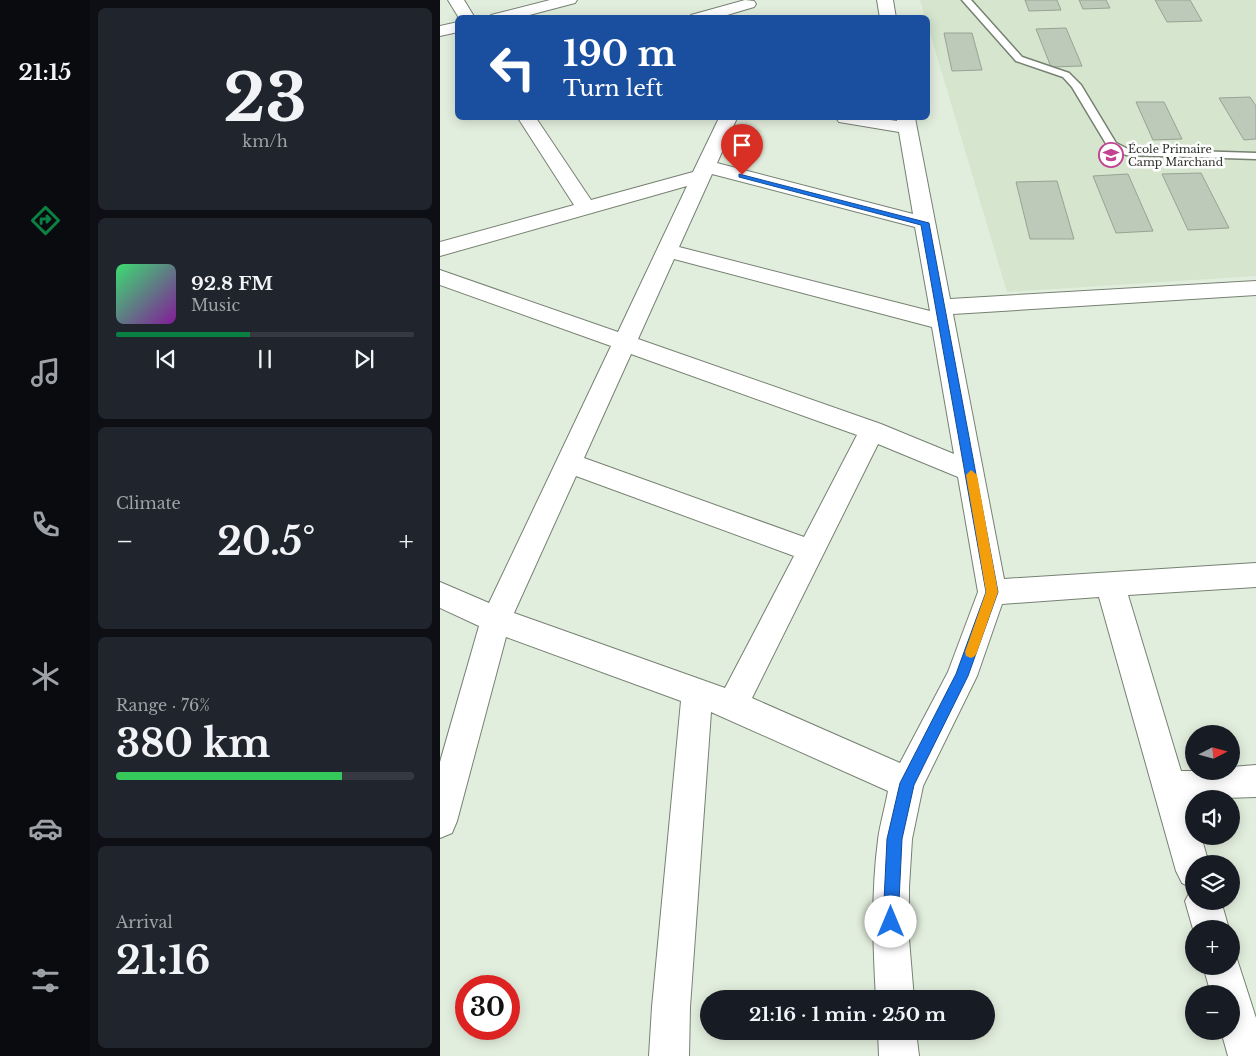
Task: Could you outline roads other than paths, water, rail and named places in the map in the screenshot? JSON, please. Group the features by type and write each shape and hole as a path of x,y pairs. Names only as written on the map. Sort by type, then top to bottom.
{"street":[{"path":"456,0 465,15"},
{"path":"509,15 569,0"},
{"path":"885,0 888,15"},
{"path":"711,15 750,7"},
{"path":"440,31 455,28"},
{"path":"536,120 586,208"},
{"path":"440,821 496,620 727,120"},
{"path":"870,120 907,123 992,592 962,676 907,783 895,839 891,887 891,939 894,990"},
{"path":"442,244 586,208 703,171 925,223"},
{"path":"666,250 942,315 1256,288"},
{"path":"440,277 872,431 970,471"},
{"path":"732,705 872,431"},
{"path":"568,463 811,551"},
{"path":"992,592 1256,575"},
{"path":"1110,585 1190,855"},
{"path":"440,594 496,620 732,705 907,783"},
{"path":"668,1056 697,691"},
{"path":"1170,788 1256,781"},
{"path":"1240,1029 1248,1056"},
{"path":"898,1040 899,1056"}],"lane":[{"path":"966,0 1019,58 1066,75 1076,85 1112,145 1126,152 1256,156"}],"place":[{"name":"École Primaire Camp Marchand","path":"1111,155"}]}
